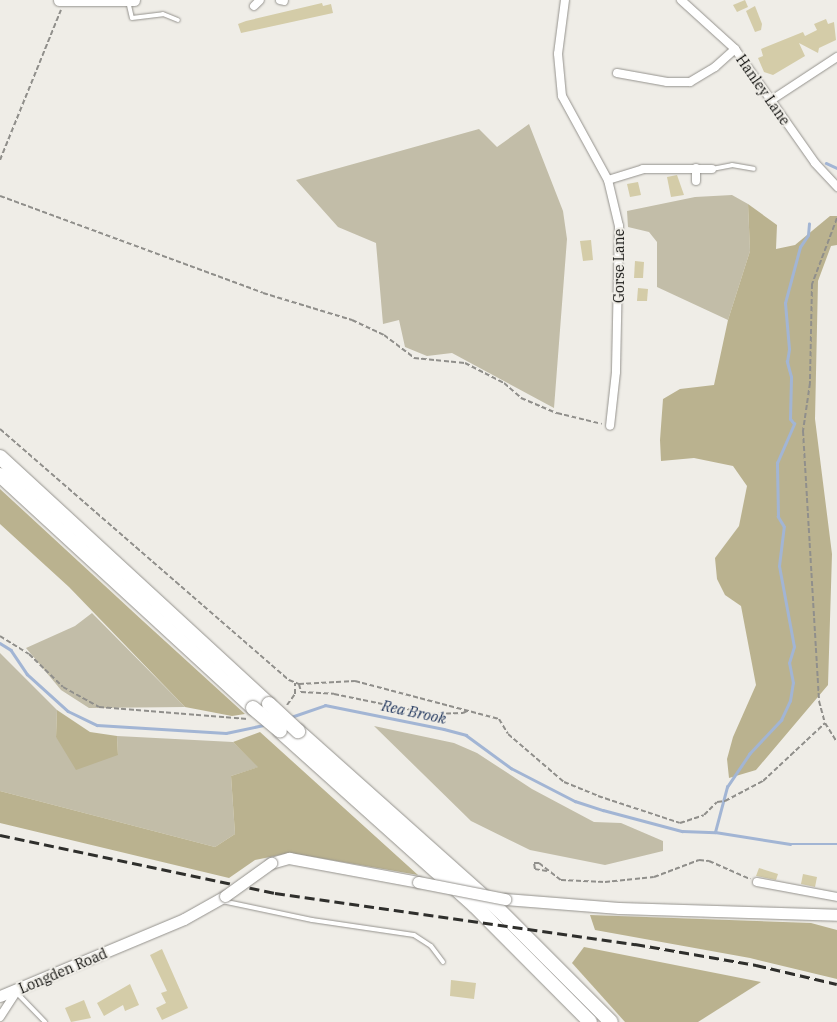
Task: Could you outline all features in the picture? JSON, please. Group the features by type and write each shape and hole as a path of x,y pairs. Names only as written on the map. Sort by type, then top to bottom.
{"highway":[{"path":"0,457 269,704 499,910 611,1022"},
{"path":"0,475 253,708 475,906 590,1022"}],"street":[{"name":"Gorse Lane","path":"566,0 558,54 562,96 608,180 620,240 610,426"},
{"name":"Hanley Lane","path":"681,0 703,17 735,49 770,101 837,187"},
{"path":"64,1 131,1"},
{"path":"617,73 667,82 690,82 715,67 735,49"},
{"path":"770,101 837,57"},
{"path":"696,168 696,181"},
{"path":"608,180 643,169 712,168"},
{"name":"Longden Road","path":"0,996 16,992 184,919 221,898 271,863 297,859 505,899 618,908 837,915"},
{"path":"757,882 837,898"},
{"path":"0,1017 16,992"}],"lane":[{"path":"131,1 132,18 163,14 178,20"},
{"path":"712,168 732,165 754,169"},
{"path":"221,898 312,920 414,934 431,946 443,962"},
{"path":"16,992 45,1022"}],"path":[{"path":"0,160 64,1"},
{"path":"0,196 263,293 352,320 384,335 414,358 465,363 504,382 521,398 557,413 610,426"},
{"path":"837,218 812,284 810,383 803,431 819,701 826,723 837,742"},
{"path":"0,430 260,658 295,683 355,682 500,719 508,734 564,782 598,796 680,823 704,815 720,802 763,781 826,723"},
{"path":"0,636 30,654 63,687 99,707 186,713"},
{"path":"295,683 294,694 301,692 334,694 431,714 464,714 469,710"},
{"path":"299,684 301,692"},
{"path":"547,871 535,869 534,863 539,862 547,871 561,880 605,882 654,877 700,860 709,861 757,882"}],"shaded area":[{"path":"529,124 563,211 567,239 554,408 452,353 427,356 405,347 399,320 383,324 376,243 338,227 296,180 479,129 497,147"},
{"path":"732,195 748,204 750,251 728,320 657,287 657,242 649,232 628,227 627,211 695,197"},
{"path":"748,204 777,225 776,249 795,245 830,216 837,216 837,245 831,246 818,281 815,419 832,554 828,685 756,770 729,778 727,759 733,737 756,685 741,606 725,595 717,579 715,558 739,526 747,486 733,466 694,458 661,461 660,440 663,399 680,389 714,385 728,320 750,251"},
{"path":"0,489 245,714 232,716 185,707 69,587 0,524"},
{"path":"92,613 185,707 89,708 61,690 26,648 75,626"},
{"path":"0,653 57,710 56,737 118,755 117,736 233,742 259,767 231,776 235,834 215,847 0,791"},
{"path":"57,710 90,732 117,736 118,755 76,770 56,737"},
{"path":"374,726 454,743 477,753 532,789 594,822 621,823 663,841 663,851 605,865 530,850 471,821"},
{"path":"260,732 418,875 290,853 255,860 229,878 0,823 0,791 215,847 235,834 231,776 258,767 233,742"},
{"path":"590,915 811,923 837,930 837,979 750,958 595,930"},
{"path":"584,947 761,982 698,1022 625,1022 572,963"}],"building":[{"path":"745,0 748,7 737,12 733,5"},
{"path":"322,3 323,6 331,4 333,13 241,33 238,24 246,21"},
{"path":"755,6 762,24 761,30 755,32 746,11"},
{"path":"826,19 828,24 834,22 836,40 819,48 818,53 799,43 805,56 773,75 764,72 758,58 763,56 761,49 803,32 805,36 817,30 814,24"},
{"path":"677,175 684,195 671,197 667,177"},
{"path":"638,182 641,195 630,197 627,184"},
{"path":"591,240 593,260 583,261 580,241"},
{"path":"635,261 644,262 643,278 634,278"},
{"path":"638,288 648,289 647,301 637,301"},
{"path":"759,868 778,874 776,880 756,876"},
{"path":"803,874 817,877 815,887 801,884"},
{"path":"162,949 188,1008 162,1020 156,1008 166,1003 161,993 167,991 150,955"},
{"path":"451,980 476,983 474,999 450,996"},
{"path":"130,984 139,1005 125,1011 123,1005 104,1016 97,1003"},
{"path":"84,1000 91,1018 71,1022 65,1008"}],"waterway":[{"path":"826,163 837,168"},
{"path":"715,832 727,787 749,754 781,720 790,701 793,683 789,663 794,647 779,566 784,527 778,517 777,463 794,424 790,419 791,377 787,362 789,349 785,303 800,247 808,235 809,224"},
{"name":"Rea Brook","path":"0,643 11,650 27,674 68,711 97,725 226,733 264,725"},
{"name":"Rea Brook","path":"291,717 325,705 444,729 466,735 511,768 575,801 603,810 682,831 715,832 790,844 837,844"}],"railway":[{"path":"0,835 275,893 635,944 756,965 837,984"}]}
